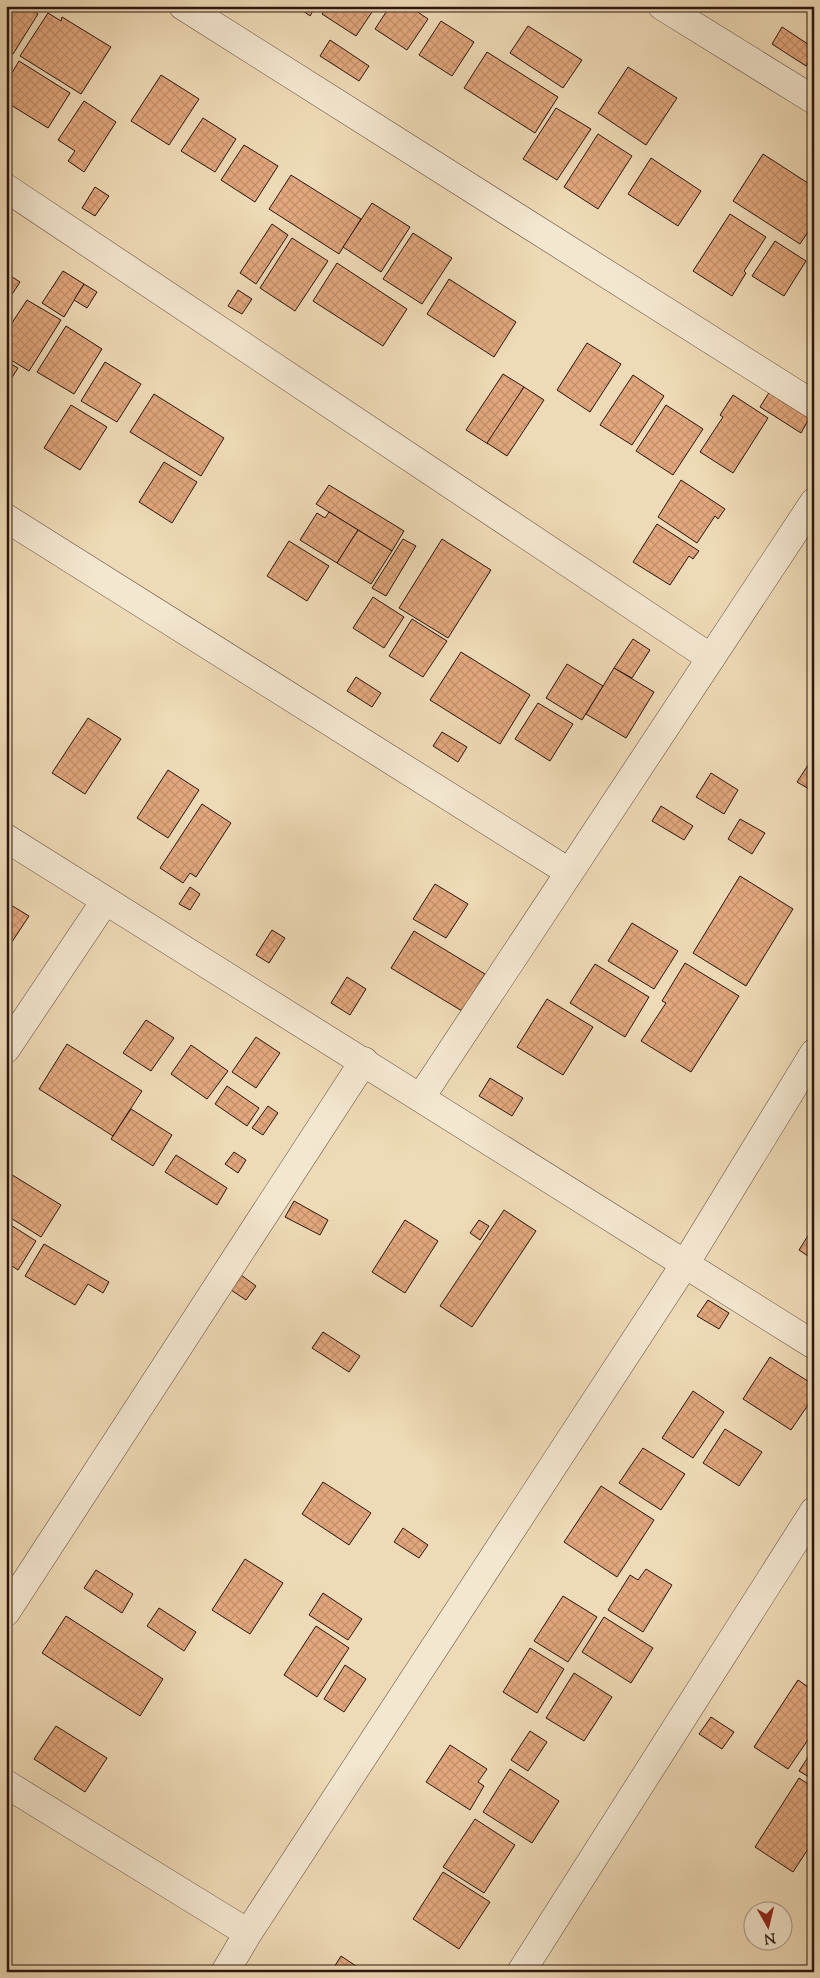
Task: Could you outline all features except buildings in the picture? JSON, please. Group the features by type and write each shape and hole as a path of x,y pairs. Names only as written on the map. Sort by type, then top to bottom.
{"street":[{"path":"183,6 814,405"},
{"path":"662,6 814,100"},
{"path":"6,188 711,658"},
{"path":"421,1098 814,502"},
{"path":"6,518 570,872"},
{"path":"6,838 814,1345"},
{"path":"6,1049 105,900"},
{"path":"225,1972 248,1933 685,1264 814,1053"},
{"path":"6,1612 364,1062"},
{"path":"521,1972 814,1511"},
{"path":"6,1784 248,1933"}]}
